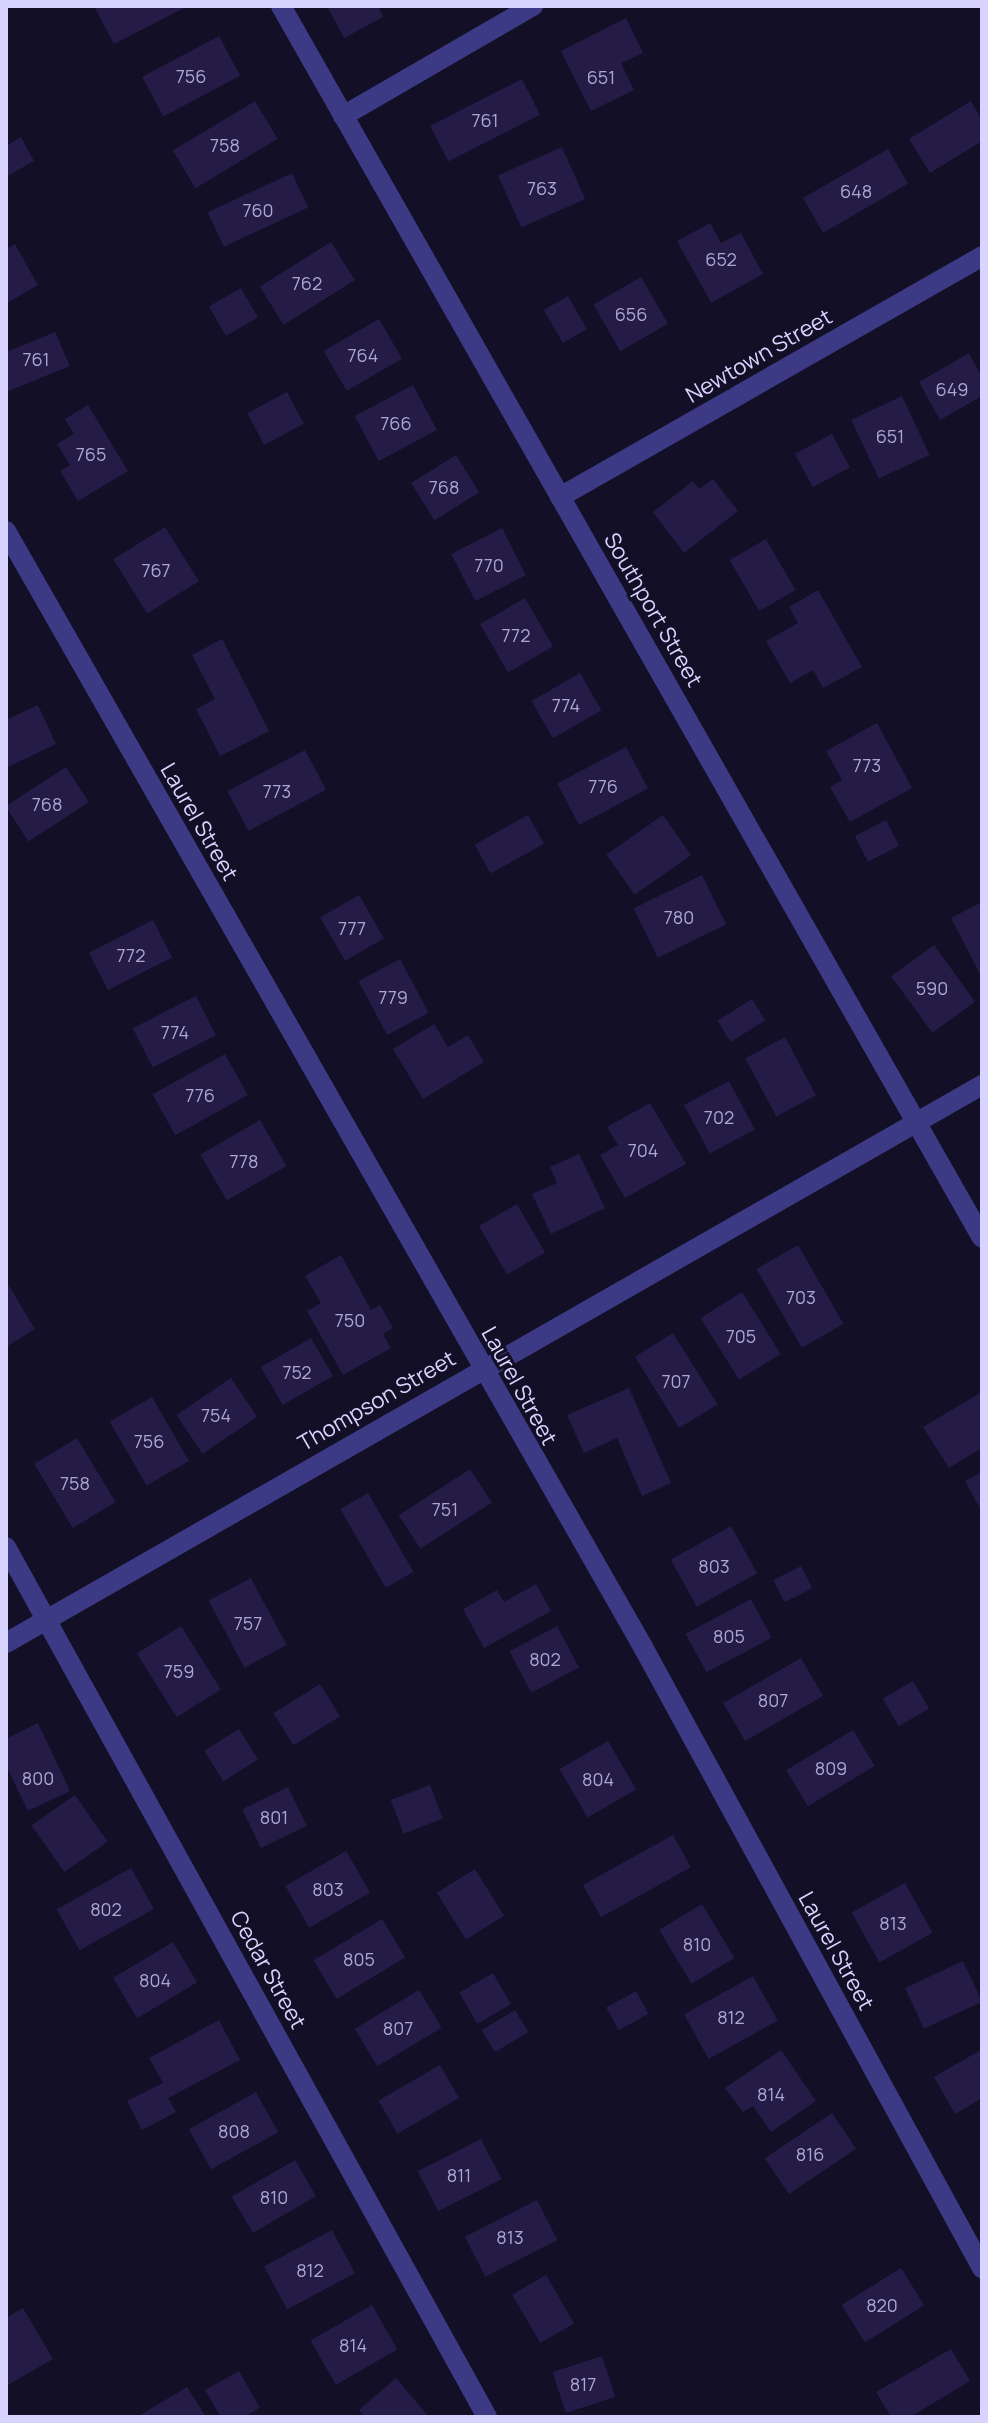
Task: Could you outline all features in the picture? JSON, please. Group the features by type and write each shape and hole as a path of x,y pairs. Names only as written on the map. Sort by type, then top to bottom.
{"street":[{"name":"Southport Street","path":"281,6 920,1121 982,1238"},
{"path":"343,116 533,6"},
{"name":"Newtown Street","path":"560,497 982,256"},
{"name":"Laurel Street","path":"6,531 643,1647 982,2268"},
{"name":"Thompson Street","path":"6,1643 482,1368 982,1085"},
{"name":"Cedar Street","path":"6,1547 487,2417"}],"building":[{"path":"94,6 188,6 114,44"},
{"path":"327,6 378,6 383,17 344,38"},
{"path":"626,18 643,53 621,63 634,90 591,111 561,51"},
{"path":"219,36 240,76 163,117 142,77"},
{"path":"522,79 540,115 448,161 430,126"},
{"path":"255,101 278,139 195,188 173,150"},
{"path":"971,101 982,120 982,141 930,173 909,139"},
{"path":"21,137 34,161 6,177 6,146"},
{"path":"562,147 585,199 521,228 498,175"},
{"path":"888,149 908,184 823,233 803,198"},
{"path":"292,173 308,207 224,247 208,212"},
{"path":"710,223 721,243 741,233 763,274 711,303 677,241"},
{"path":"331,242 355,280 284,325 260,287"},
{"path":"15,244 38,285 6,304 6,249"},
{"path":"641,277 668,324 620,351 593,304"},
{"path":"241,288 258,317 226,336 209,306"},
{"path":"568,296 587,329 563,343 544,310"},
{"path":"379,319 402,359 347,391 324,351"},
{"path":"55,332 70,366 6,392 6,352"},
{"path":"969,353 982,377 982,396 940,420 919,382"},
{"path":"413,385 437,430 379,461 355,416"},
{"path":"287,392 304,424 264,445 247,413"},
{"path":"902,396 929,455 879,479 851,420"},
{"path":"88,405 128,471 78,501 60,471 70,465 57,444 74,434 65,419"},
{"path":"832,434 850,468 813,487 795,454"},
{"path":"456,455 479,492 434,520 411,483"},
{"path":"713,479 738,511 684,553 653,512 693,481 699,489"},
{"path":"165,527 199,581 147,614 113,559"},
{"path":"502,528 526,575 475,601 451,554"},
{"path":"766,539 796,590 759,611 730,560"},
{"path":"818,590 862,667 823,688 813,670 790,683 766,641 798,623 789,607"},
{"path":"525,598 553,646 508,672 480,624"},
{"path":"222,639 269,731 220,756 196,709 215,699 192,655"},
{"path":"580,673 602,710 553,738 532,701"},
{"path":"38,705 56,744 6,768 6,720"},
{"path":"877,723 912,788 850,822 830,787 842,780 826,751"},
{"path":"626,747 648,788 579,825 557,784"},
{"path":"305,750 326,790 248,831 227,791"},
{"path":"66,767 89,802 28,841 6,806"},
{"path":"528,815 544,844 491,873 475,845"},
{"path":"663,815 691,855 635,895 606,855"},
{"path":"886,820 899,846 868,862 855,836"},
{"path":"702,875 726,924 658,958 634,908"},
{"path":"359,895 384,938 345,961 320,918"},
{"path":"982,902 982,978 951,918"},
{"path":"153,920 172,957 108,990 89,953"},
{"path":"934,945 975,1002 932,1033 891,976"},
{"path":"400,959 429,1013 387,1035 359,981"},
{"path":"196,996 216,1035 153,1067 133,1028"},
{"path":"752,999 765,1020 730,1042 717,1021"},
{"path":"434,1024 448,1047 468,1035 484,1062 423,1099 393,1049"},
{"path":"785,1037 816,1095 776,1116 745,1058"},
{"path":"225,1054 248,1095 175,1135 152,1094"},
{"path":"729,1081 755,1130 710,1154 684,1105"},
{"path":"650,1103 686,1164 625,1198 600,1155 618,1145 607,1127"},
{"path":"260,1120 286,1166 227,1200 200,1154"},
{"path":"579,1154 605,1208 551,1234 532,1194 557,1183 550,1167"},
{"path":"517,1204 545,1252 507,1274 479,1226"},
{"path":"798,1245 843,1324 802,1348 756,1269"},
{"path":"341,1255 371,1310 380,1305 393,1328 383,1334 391,1348 343,1375 307,1311 321,1303 305,1276"},
{"path":"6,1281 35,1329 6,1347"},
{"path":"742,1292 781,1354 739,1380 700,1318"},
{"path":"673,1333 718,1404 679,1428 635,1357"},
{"path":"311,1338 333,1376 283,1405 261,1367"},
{"path":"231,1378 257,1417 203,1454 176,1415"},
{"path":"629,1388 671,1483 642,1496 617,1438 584,1453 567,1415"},
{"path":"982,1392 982,1448 949,1468 923,1427"},
{"path":"152,1397 189,1461 147,1486 110,1422"},
{"path":"77,1438 116,1502 73,1528 34,1464"},
{"path":"470,1469 492,1503 420,1549 399,1515"},
{"path":"982,1472 982,1512 965,1481"},
{"path":"368,1493 414,1572 386,1588 340,1509"},
{"path":"731,1526 757,1573 697,1607 671,1559"},
{"path":"801,1566 812,1588 785,1602 773,1580"},
{"path":"251,1578 287,1645 244,1668 209,1601"},
{"path":"536,1584 551,1611 484,1648 463,1609 497,1590 504,1602"},
{"path":"751,1599 772,1638 706,1673 686,1634"},
{"path":"181,1626 221,1690 177,1717 137,1654"},
{"path":"557,1626 579,1667 531,1693 509,1651"},
{"path":"801,1658 823,1696 745,1741 723,1703"},
{"path":"913,1681 929,1709 899,1726 883,1698"},
{"path":"320,1684 340,1716 293,1745 273,1713"},
{"path":"38,1723 70,1791 28,1811 6,1766 6,1739"},
{"path":"239,1729 258,1760 223,1781 204,1751"},
{"path":"853,1730 875,1766 808,1806 786,1770"},
{"path":"608,1741 636,1789 588,1817 560,1769"},
{"path":"430,1785 443,1819 404,1834 391,1800"},
{"path":"288,1787 307,1826 261,1848 242,1809"},
{"path":"75,1795 108,1842 64,1872 32,1825"},
{"path":"673,1835 691,1867 601,1917 583,1885"},
{"path":"346,1851 370,1893 309,1928 285,1886"},
{"path":"131,1868 154,1909 79,1950 57,1909"},
{"path":"475,1869 504,1916 466,1939 437,1893"},
{"path":"905,1883 933,1933 879,1962 852,1913"},
{"path":"702,1904 734,1958 692,1984 659,1930"},
{"path":"382,1919 405,1958 337,1999 313,1960"},
{"path":"173,1942 197,1982 137,2018 113,1978"},
{"path":"963,1961 982,2002 924,2029 905,1988"},
{"path":"493,1973 511,2004 477,2024 459,1993"},
{"path":"753,1976 778,2021 709,2059 684,2014"},
{"path":"419,1990 442,2028 377,2066 355,2029"},
{"path":"636,1991 649,2014 619,2030 606,2007"},
{"path":"515,2010 528,2032 495,2052 482,2030"},
{"path":"219,2020 240,2060 168,2098 176,2112 142,2130 127,2101 163,2083 149,2058"},
{"path":"982,2049 982,2098 955,2114 934,2077"},
{"path":"781,2050 816,2101 771,2132 753,2106 743,2112 725,2088"},
{"path":"440,2065 459,2098 398,2133 379,2100"},
{"path":"256,2092 278,2132 211,2170 189,2129"},
{"path":"832,2113 856,2149 789,2194 765,2158"},
{"path":"481,2139 501,2179 438,2211 418,2171"},
{"path":"295,2160 316,2196 253,2233 232,2196"},
{"path":"537,2200 557,2240 485,2277 465,2237"},
{"path":"332,2230 355,2273 287,2309 264,2266"},
{"path":"901,2268 924,2305 865,2342 842,2305"},
{"path":"546,2275 574,2323 540,2343 512,2294"},
{"path":"372,2305 397,2349 336,2385 311,2340"},
{"path":"23,2308 53,2359 6,2386 6,2318"},
{"path":"951,2349 970,2381 910,2417 891,2417 876,2392"},
{"path":"602,2356 615,2397 566,2413 553,2372"},
{"path":"239,2371 260,2408 244,2417 221,2417 205,2390"},
{"path":"396,2378 429,2417 365,2417 359,2410"},
{"path":"187,2387 206,2417 137,2417"}]}
